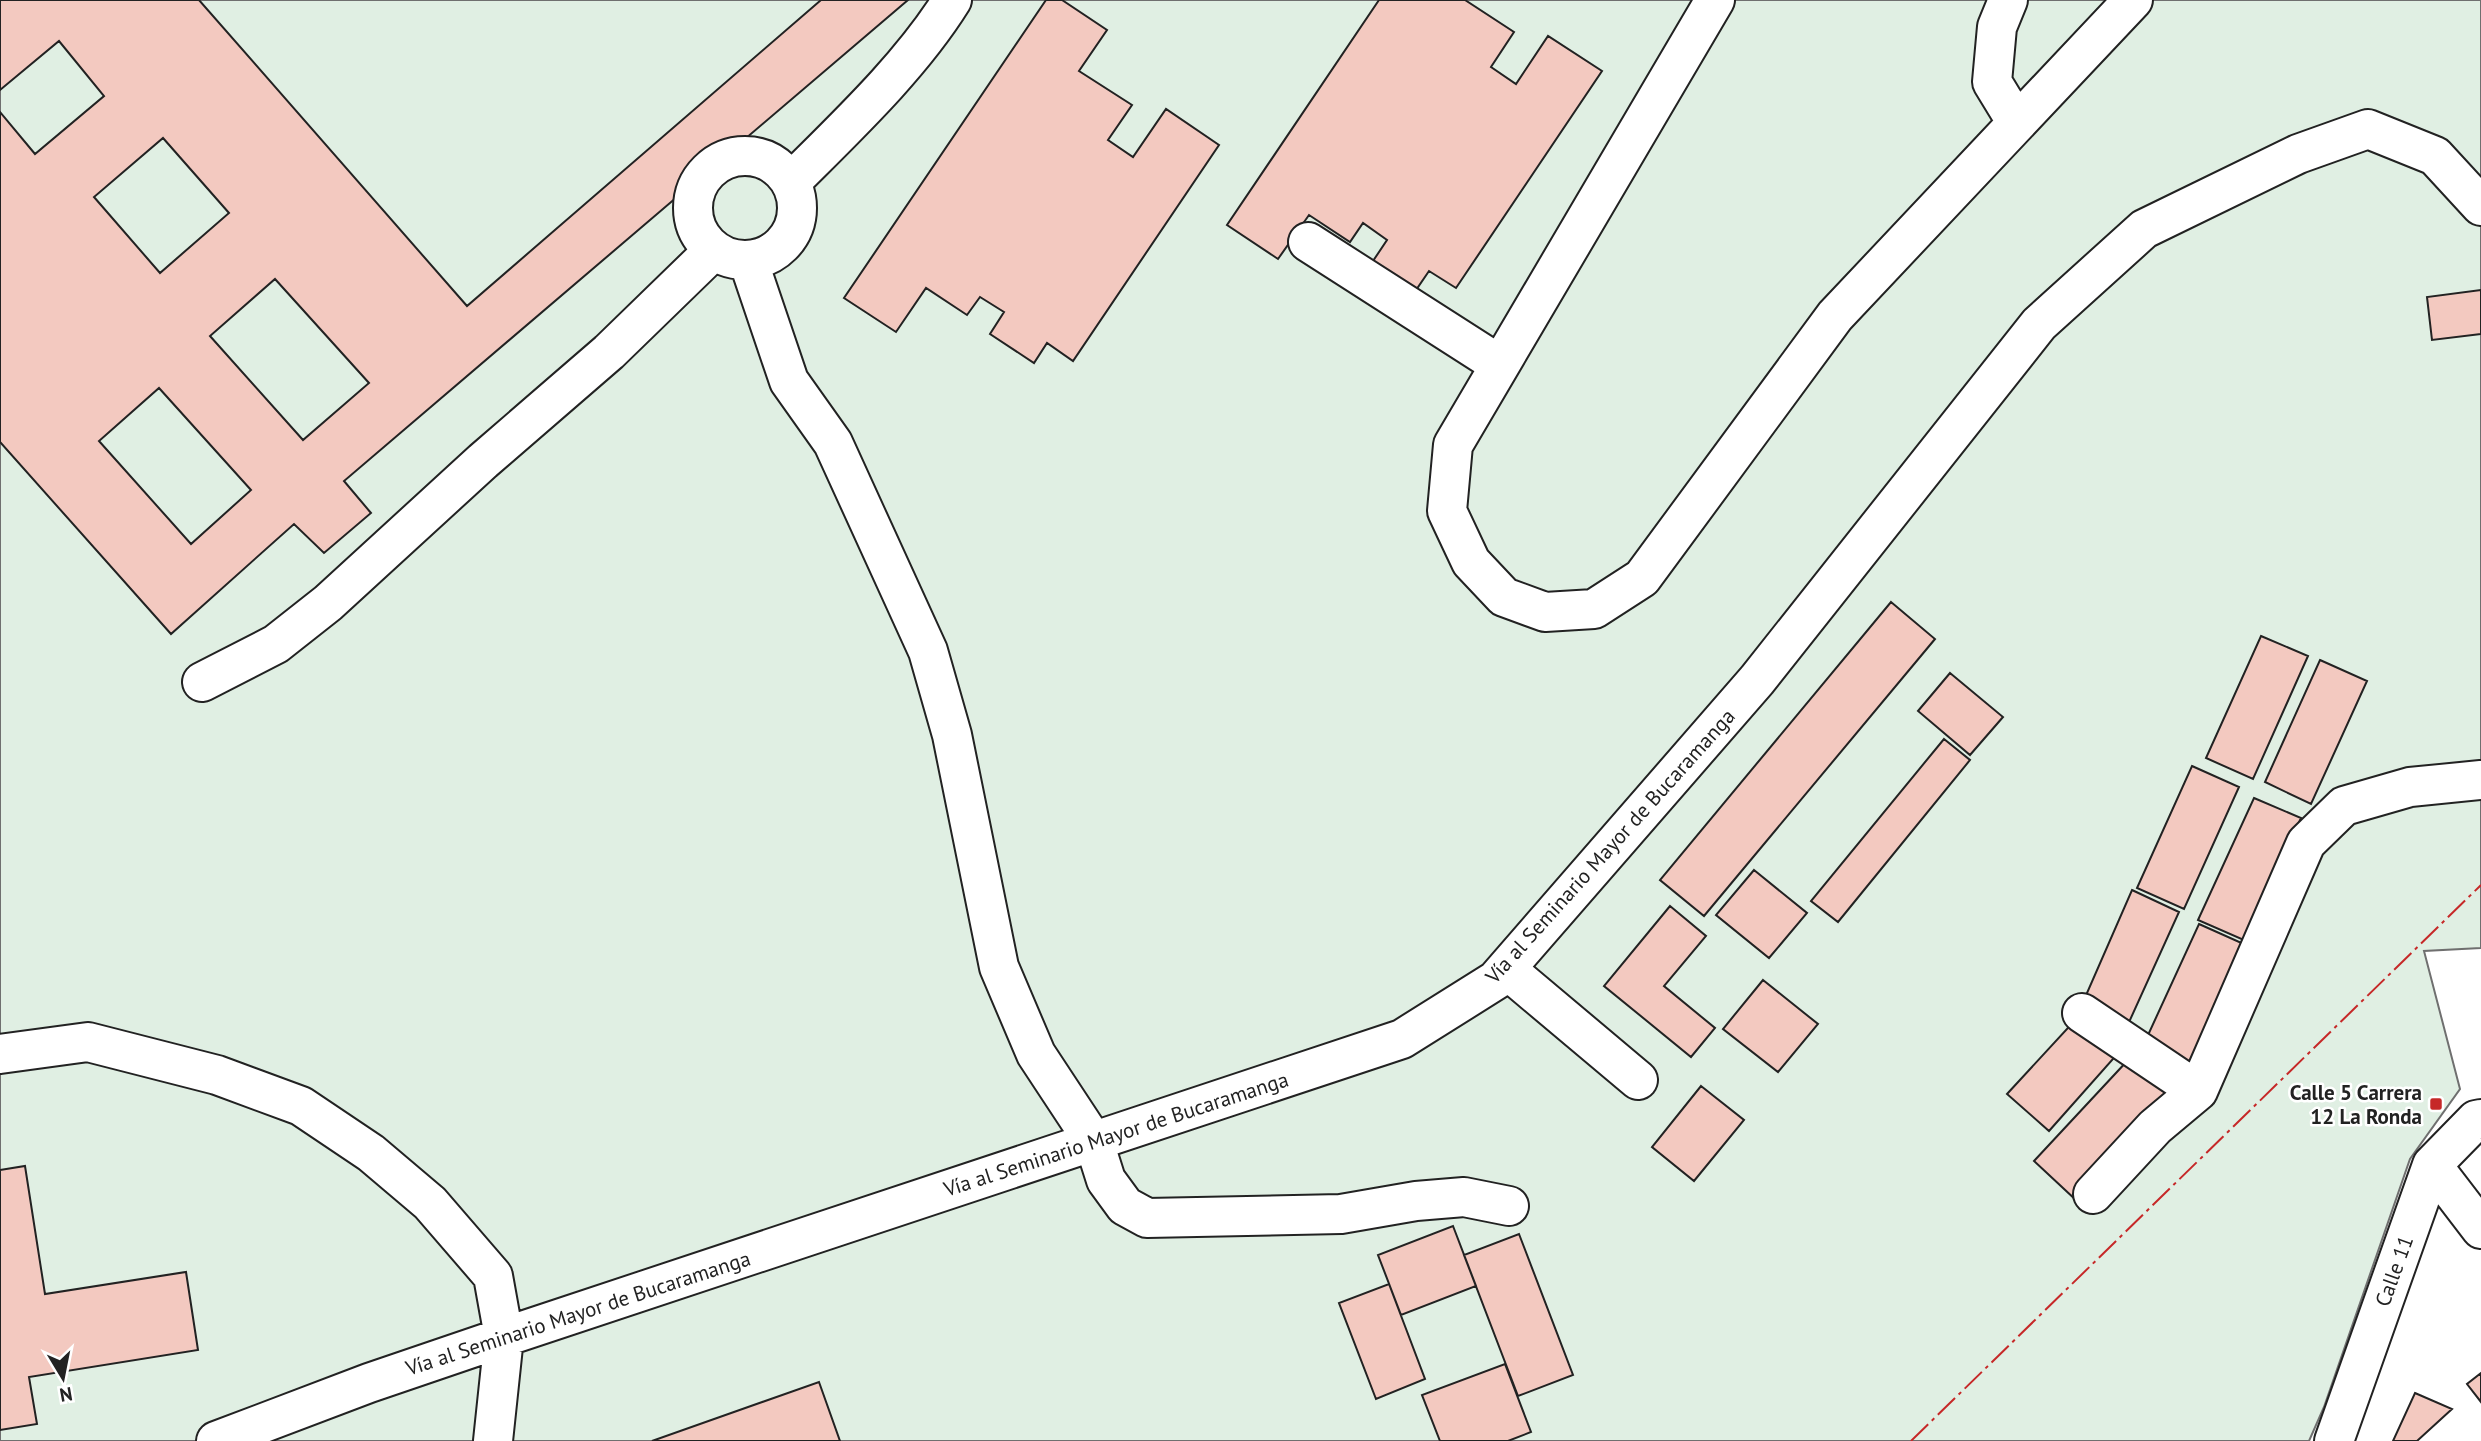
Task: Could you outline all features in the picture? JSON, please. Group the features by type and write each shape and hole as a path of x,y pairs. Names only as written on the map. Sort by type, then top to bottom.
{"street":[{"path":"791,181 887,82 952,0"},
{"path":"1715,0 1453,445 1447,511 1471,562 1504,597 1545,612 1594,609 1642,578 1835,316 2133,0"},
{"path":"2008,0 1997,27 1992,82 2017,123"},
{"name":"Vía al Seminario Mayor de Bucaramanga","path":"216,1441 369,1383 504,1337 1402,1039 1496,980 1757,680 2039,324 2144,229 2298,154 2368,129 2435,156 2481,205"},
{"path":"744,156 762,159 778,168 791,181 797,195 798,211 794,226 788,239 777,251 763,258 731,255 701,237 694,220 693,201 699,184 710,170 726,160 744,156"},
{"path":"1308,242 1500,365"},
{"path":"202,682 276,644 328,603 473,470 609,352 731,255"},
{"path":"731,255 789,381 834,443 928,651 952,735 999,967 1036,1054 1094,1142 1107,1180 1125,1206 1147,1218 1341,1214 1416,1201 1464,1197 1509,1206"},
{"path":"2093,1194 2155,1128 2198,1091 2306,843 2344,806 2410,788 2481,780"},
{"path":"1506,969 1638,1080"},
{"path":"2082,1013 2198,1091"},
{"path":"0,1054 88,1042 217,1075 301,1106 371,1153 430,1203 492,1276 504,1337 493,1441"},
{"name":"Calle 11","path":"2334,1441 2432,1165 2476,1120 2481,1119"},
{"path":"2432,1165 2481,1229"}],"green space":[{"path":"0,0 2481,0 2481,948 2424,951 2460,1089 2410,1159 2324,1407 2309,1441 0,1441"}],"building":[{"path":"0,0 199,0 467,306 821,0 908,0 344,481 371,513 324,553 294,524 171,634 0,442 0,112 35,154 104,96 59,41 0,90","holes":["163,138 229,213 160,273 94,197","275,279 369,383 303,440 210,336","159,388 251,490 191,544 99,441"]},
{"path":"1046,0 1062,0 1107,30 1079,71 1132,105 1108,140 1133,157 1166,109 1219,145 1073,361 1047,343 1034,363 990,334 1004,312 980,297 967,315 926,288 896,332 844,298"},
{"path":"1379,0 1465,0 1514,32 1491,67 1516,84 1548,36 1602,71 1456,288 1429,271 1416,290 1373,261 1387,240 1363,223 1350,242 1309,215 1278,259 1227,225"},
{"path":"2481,290 2481,334 2432,340 2427,297"},
{"path":"1891,602 1935,639 1704,916 1660,880"},
{"path":"2261,636 2308,656 2253,779 2206,758"},
{"path":"2320,660 2367,681 2311,804 2265,782"},
{"path":"1950,673 2003,717 1970,755 1918,711"},
{"path":"1944,739 1970,760 1838,922 1811,901"},
{"path":"2192,766 2239,787 2184,909 2137,888"},
{"path":"2254,798 2301,818 2246,941 2198,920"},
{"path":"1754,870 1807,913 1769,958 1716,915"},
{"path":"2132,890 2179,912 2125,1031 2080,1009"},
{"path":"1670,906 1706,936 1664,986 1715,1028 1691,1057 1604,986"},
{"path":"2199,924 2246,945 2191,1067 2143,1046"},
{"path":"1763,980 1818,1024 1778,1072 1723,1029"},
{"path":"2078,1017 2121,1050 2049,1131 2007,1094"},
{"path":"2129,1059 2172,1098 2077,1201 2034,1161"},
{"path":"1701,1086 1744,1120 1694,1181 1652,1147"},
{"path":"25,1166 45,1294 186,1272 198,1350 29,1377 37,1424 0,1430 0,1170"},
{"path":"1453,1226 1476,1286 1401,1315 1378,1255"},
{"path":"1519,1234 1573,1375 1518,1396 1464,1255"},
{"path":"1389,1284 1425,1379 1376,1399 1339,1303"},
{"path":"1505,1364 1531,1432 1508,1441 1440,1441 1422,1395"},
{"path":"2481,1373 2481,1402 2467,1384"},
{"path":"819,1382 840,1441 652,1441"},
{"path":"2415,1393 2452,1409 2417,1441 2393,1441"}],"power":[{"path":"1911,1441 2481,885"}],"place":[{"name":"Calle 5 Carrera 12 La Ronda","path":"2436,1104"}]}
